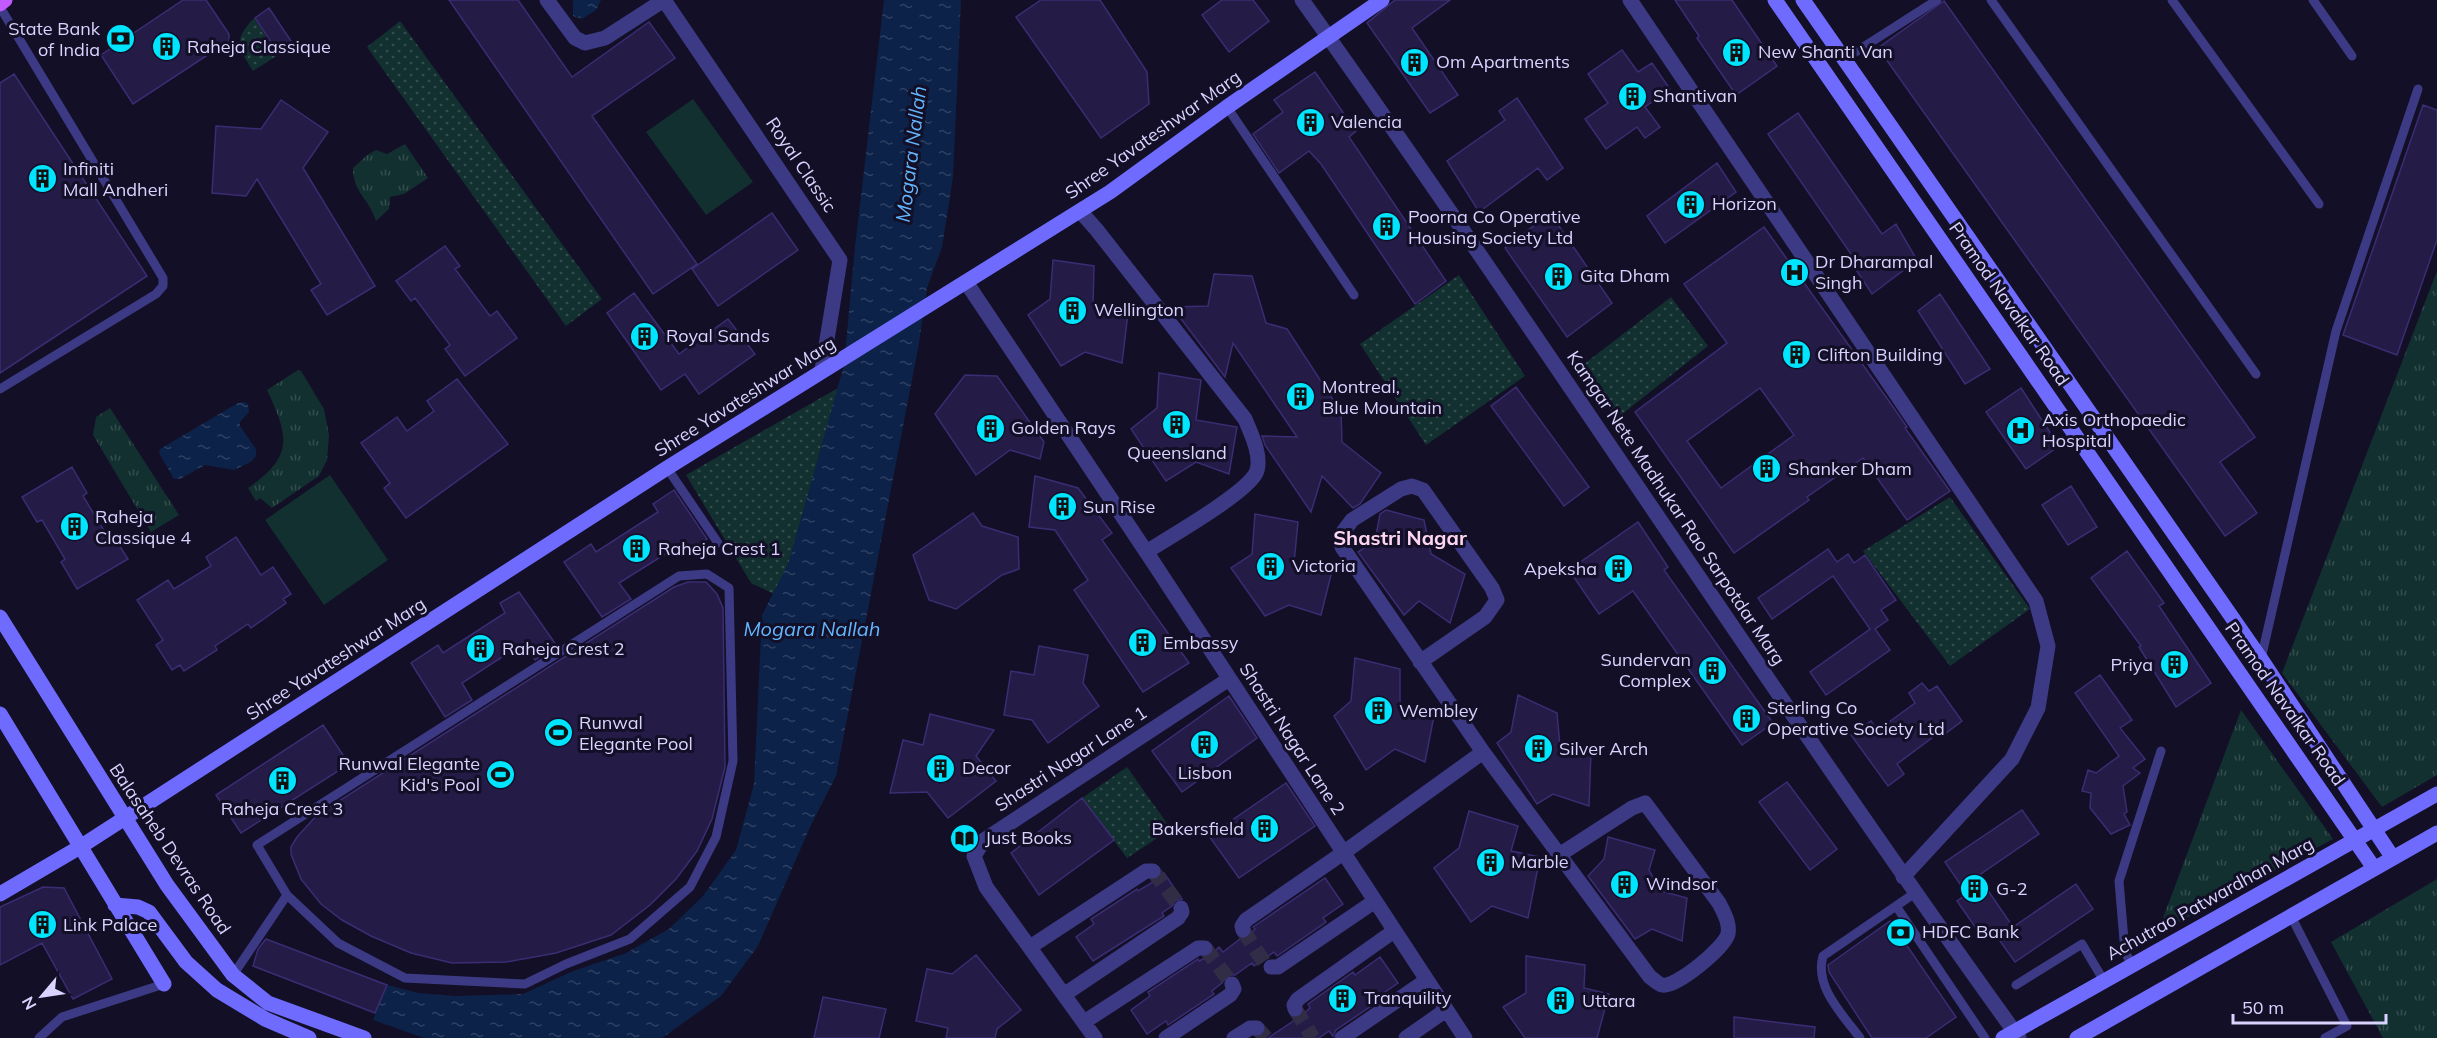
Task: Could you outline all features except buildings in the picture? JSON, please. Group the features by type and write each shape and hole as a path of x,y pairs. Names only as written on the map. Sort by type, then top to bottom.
{"main road":[{"path":"0,5 5,0"}],"street":[{"path":"548,0 575,38 585,44 605,38 664,0"},
{"name":"Royal Classic","path":"664,0 840,260 829,366"},
{"name":"Kamgar Nete Madhukar Rao Sarpotdar Marg","path":"1302,0 1492,271 2012,1036"},
{"name":"Shree Yavateshwar Marg","path":"0,894 124,819 667,468 1110,192 1227,107 1382,0"},
{"path":"1630,0 2036,601 2048,646 2038,708 2012,759 1903,877"},
{"name":"Pramod Navalkar Road","path":"1775,0 2374,868"},
{"name":"Pramod Navalkar Road","path":"1803,0 2261,658 2393,858"},
{"path":"1825,73 1843,60"},
{"path":"1080,211 1245,419 1257,447 1257,471 1243,489 1146,552"},
{"name":"Shastri Nagar Lane 2","path":"966,282 1465,1038"},
{"path":"1420,662 1485,617 1497,600 1492,588 1422,490 1412,486 1401,489 1352,520 1343,532 1342,547 1420,662 1483,752 1559,855 1650,977 1661,985 1683,978 1722,945 1727,938 1726,917 1719,903 1645,803 1632,808 1559,855"},
{"name":"Balasaheb Devras Road","path":"0,617 124,819 167,885 232,975 268,1003 364,1038"},
{"name":"Shastri Nagar Lane 1","path":"1088,1032 1065,994 986,887 974,856 984,840 1229,678"},
{"path":"0,714 164,984"},
{"path":"1243,930 1242,926 1246,920 1483,752"},
{"name":"Achutrao Patwardhan Marg","path":"2012,1036 2132,965 2437,794"},
{"path":"2078,1038 2437,833"},
{"path":"1030,947 1146,871 1154,871"},
{"path":"1271,967 1278,967 1375,901"},
{"path":"115,905 149,912 186,962 217,990 283,1028 309,1038"},
{"path":"1065,994 1178,918 1182,912 1181,908"},
{"path":"1295,1009 1294,1005 1298,999 1394,930"},
{"path":"1088,1032 1198,948 1205,948"},
{"path":"1342,1038 1427,980"},
{"path":"1166,1038 1230,995 1234,989 1232,984"},
{"path":"1406,1038 1446,1010"},
{"path":"1234,1038 1250,1028 1257,1028"}],"lane":[{"path":"1843,60 1937,0"},
{"path":"1990,0 2256,374"},
{"path":"2172,0 2319,204"},
{"path":"2313,0 2352,56"},
{"path":"0,5 163,278 163,286 156,294 0,389"},
{"path":"2261,658 2336,331 2418,89"},
{"path":"1227,107 1353,295"},
{"path":"667,468 718,543"},
{"path":"706,574 729,588 733,761 716,837 690,887 630,939 566,964 525,984 405,978 338,943 287,896 257,845 679,576 706,574"},
{"path":"2132,965 2125,952 2119,881 2161,751"},
{"path":"1860,1038 1839,1010 1822,981 1820,966 1823,956 1915,893"},
{"path":"232,975 287,896"},
{"path":"1896,906 1985,1038"},
{"path":"2291,916 2347,1026 2325,1038"},
{"path":"2016,985 2082,944 2104,981"},
{"path":"39,1038 62,1017 164,984"}],"green space":[{"path":"254,18 278,55 253,71 241,50 240,38"},
{"path":"400,21 602,299 566,326 367,47"},
{"path":"693,99 753,182 706,215 646,132"},
{"path":"405,144 428,178 404,194 390,197 389,209 376,221 358,190 353,168 376,150 387,154"},
{"path":"2437,271 2437,775 2382,807 2282,673"},
{"path":"1459,275 1525,376 1426,445 1360,344"},
{"path":"1671,297 1708,346 1616,419 1579,368"},
{"path":"298,370 301,371 324,409 329,435 327,460 319,476 272,508 260,498 256,501 248,488 273,466 283,445 280,421 267,390"},
{"path":"838,388 789,562 774,594 751,583 686,475"},
{"path":"110,408 179,515 151,532 93,435 96,417"},
{"path":"330,475 388,560 324,605 265,520"},
{"path":"1950,497 2030,609 1950,666 1863,551"},
{"path":"2241,710 2333,839 2157,934"},
{"path":"1127,767 1171,829 1127,858 1082,798"},
{"path":"2437,879 2437,1038 2383,1038 2331,942"}],"water":[{"path":"573,0 601,0 596,10 582,19 573,16"},
{"name":"Mogara Nallah","path":"884,0 961,0 953,177 942,247 927,288 919,343 836,776 811,825 758,946 721,996 662,1038 244,1038 375,1013 387,985 418,993 454,996 523,994 573,971 624,954 669,929 703,896 736,850 754,784 762,615 789,562 844,365 855,247"},
{"path":"245,402 249,412 240,422 240,426 256,449 256,456 251,462 234,470 205,465 180,479 174,479 159,453 160,449 238,403"}],"pier":[{"path":"387,985 373,1020 424,1038 241,1038 259,1025 317,1007 373,1010"}],"tunnel":[{"path":"1153,871 1181,908"},
{"path":"1243,930 1265,964 1271,967"},
{"path":"1205,948 1232,984"},
{"path":"1295,1009 1313,1038"},
{"path":"1257,1028 1266,1038"}],"place":[{"name":"State Bank of India","path":"121,39"},
{"name":"Raheja Classique","path":"166,47"},
{"name":"New Shanti Van","path":"1737,52"},
{"name":"Om Apartments","path":"1415,62"},
{"name":"Shantivan","path":"1632,96"},
{"name":"Valencia","path":"1310,122"},
{"name":"Infiniti Mall Andheri","path":"42,179"},
{"name":"Horizon","path":"1691,204"},
{"name":"Poorna Co Operative Housing Society Ltd","path":"1387,227"},
{"name":"Dr Dharampal Singh","path":"1794,272"},
{"name":"Gita Dham","path":"1559,276"},
{"name":"Wellington","path":"1073,310"},
{"name":"Royal Sands","path":"645,336"},
{"name":"Clifton Building","path":"1796,355"},
{"name":"Montreal, Blue Mountain","path":"1301,397"},
{"name":"Queensland","path":"1177,424"},
{"name":"Golden Rays","path":"990,428"},
{"name":"Axis Orthopaedic Hospital","path":"2021,430"},
{"name":"Shanker Dham","path":"1767,469"},
{"name":"Sun Rise","path":"1062,507"},
{"name":"Raheja Classique 4","path":"74,527"},
{"name":"Raheja Crest 1","path":"637,549"},
{"name":"Victoria","path":"1271,566"},
{"name":"Apeksha","path":"1618,569"},
{"name":"Embassy","path":"1142,643"},
{"name":"Raheja Crest 2","path":"481,649"},
{"name":"Priya","path":"2174,665"},
{"name":"Sundervan Complex","path":"1712,670"},
{"name":"Wembley","path":"1378,711"},
{"name":"Sterling Co Operative Society Ltd","path":"1746,718"},
{"name":"Runwal Elegante Pool","path":"558,733"},
{"name":"Lisbon","path":"1205,744"},
{"name":"Silver Arch","path":"1538,749"},
{"name":"Decor","path":"941,768"},
{"name":"Runwal Elegante Kid's Pool","path":"501,774"},
{"name":"Raheja Crest 3","path":"282,780"},
{"name":"Bakersfield","path":"1265,829"},
{"name":"Just Books","path":"964,838"},
{"name":"Marble","path":"1490,862"},
{"name":"Windsor","path":"1625,884"},
{"name":"G-2","path":"1975,889"},
{"name":"Link Palace","path":"42,925"},
{"name":"HDFC Bank","path":"1901,932"},
{"name":"Tranquility","path":"1343,998"},
{"name":"Uttara","path":"1561,1001"}],"district":[{"name":"Shastri Nagar","path":"1400,538"}]}
